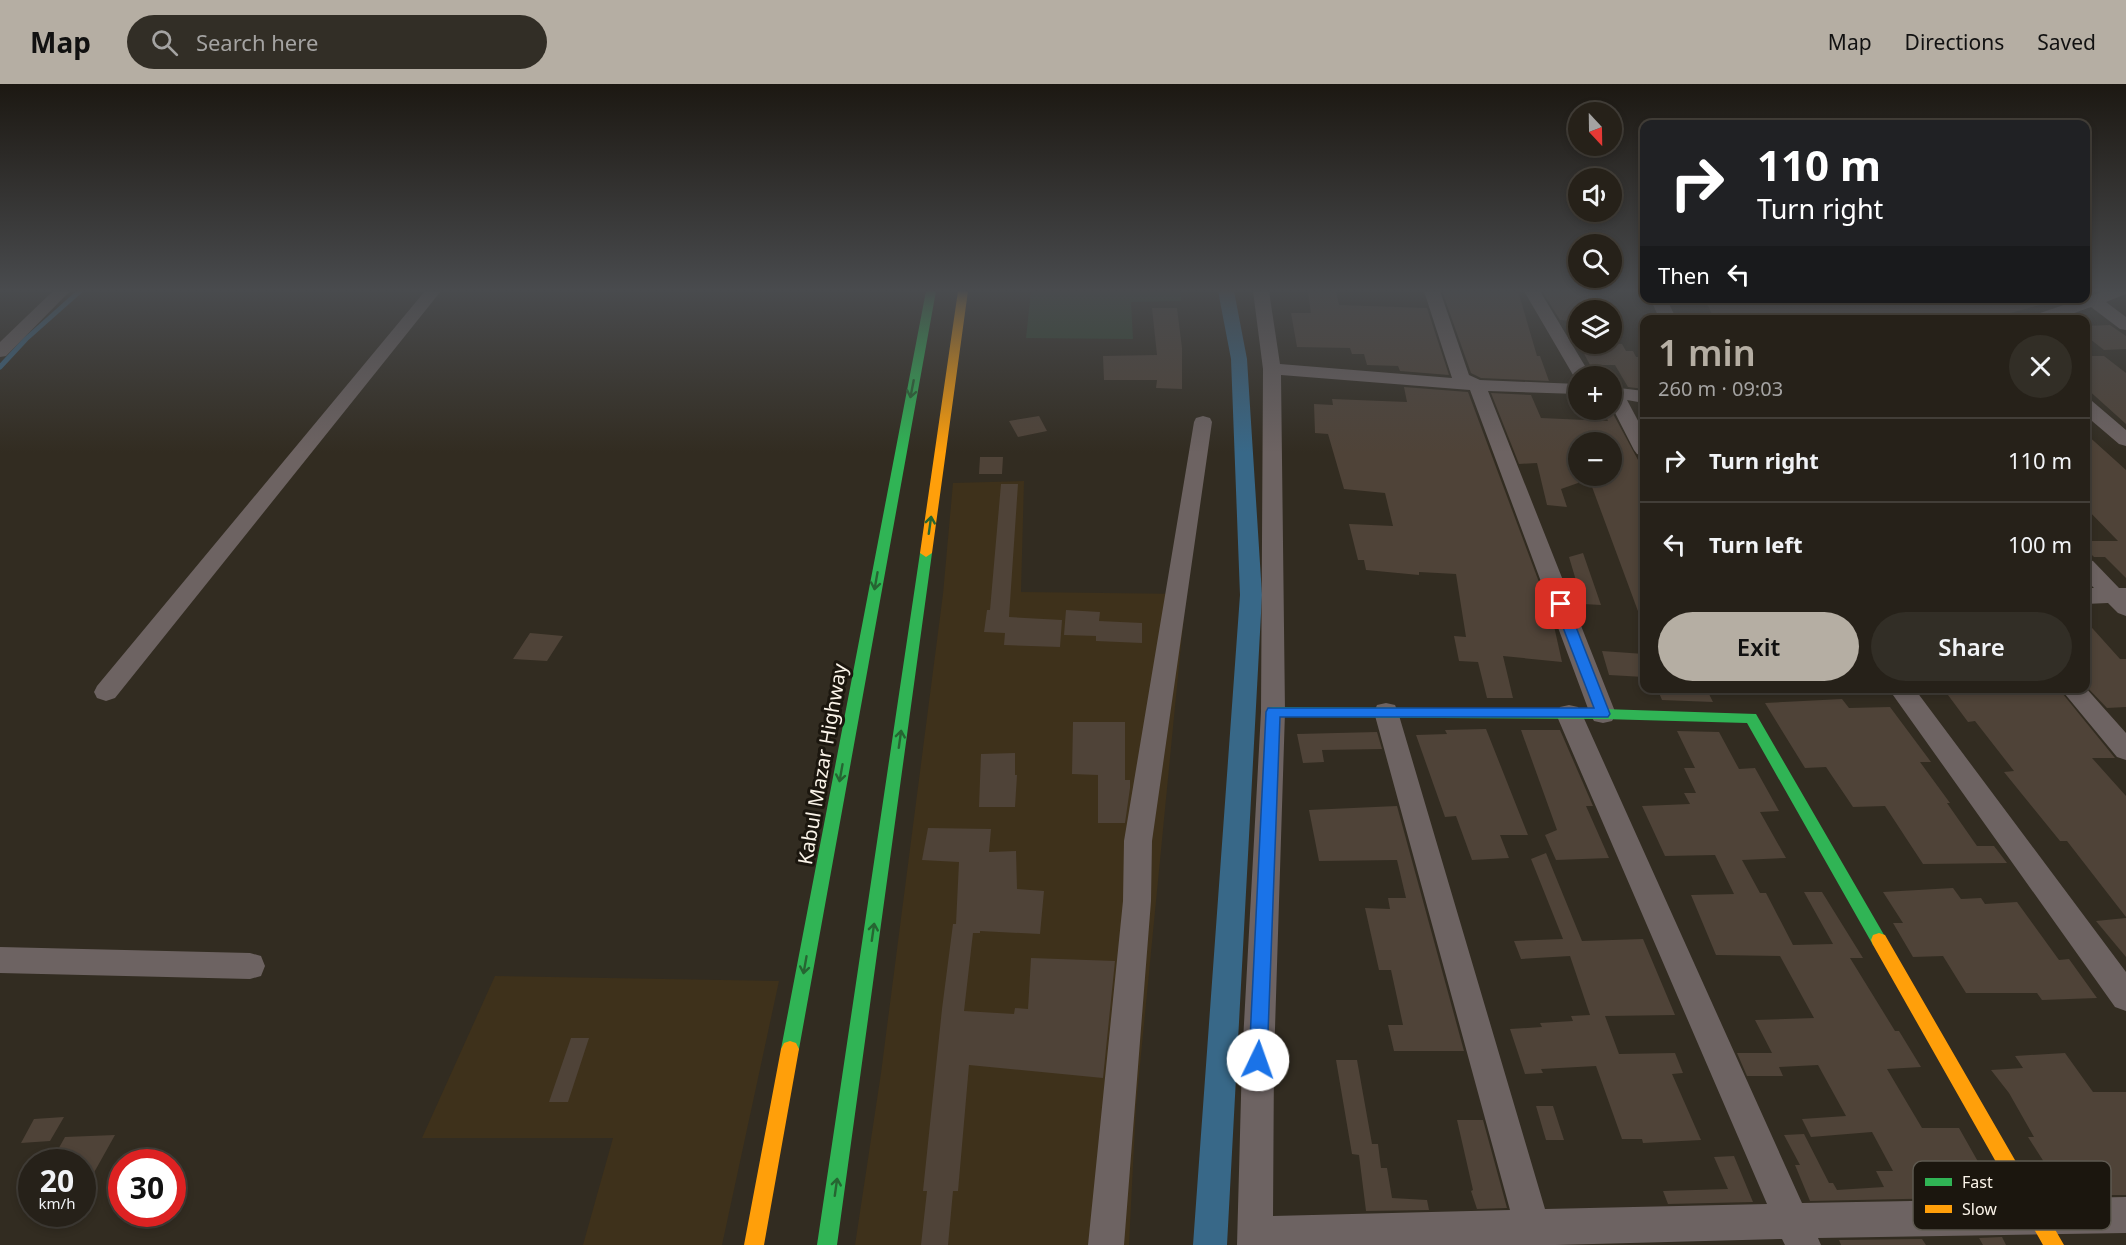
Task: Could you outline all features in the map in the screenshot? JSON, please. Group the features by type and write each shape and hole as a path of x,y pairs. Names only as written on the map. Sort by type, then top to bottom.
{"main road":[{"name":"Kabul Mazar Highway","path":"754,1245 920,345"},
{"path":"827,1245 955,345"},
{"path":"1273,712 1603,714 1751,718 2006,1161"},
{"path":"2046,1230 2054,1245"}],"street":[{"path":"106,692 390,345"},
{"path":"1269,345 1272,369 1273,712 1258,1060 1255,1239 1798,1234 1913,1225"},
{"path":"1450,345 1461,378 1477,385 1603,714"},
{"path":"1564,345 1576,366"},
{"path":"1272,369 1477,385 1568,389"},
{"path":"1622,394 1640,396"},
{"path":"2090,409 2126,440"},
{"path":"1622,410 1640,443"},
{"path":"1106,1245 1137,901 1138,841 1203,422"},
{"path":"2090,571 2122,600"},
{"path":"2090,597 2122,600"},
{"path":"1904,693 2126,997"},
{"path":"2076,693 2126,750"},
{"path":"1386,712 1536,1236"},
{"path":"1569,714 1798,1234"},
{"path":"0,960 250,966"}],"shaded area":[{"path":"1024,481 1021,592 1186,594 1136,1106 1129,1245 855,1245 881,1073 943,594 953,483"},
{"path":"495,976 779,981 722,1245 583,1245 613,1138 422,1138"}],"building":[{"path":"1156,345 1182,345 1182,389 1156,388 1157,380 1104,380 1103,356 1157,355"},
{"path":"1297,345 1439,345 1449,375 1400,371 1398,366 1367,365 1364,354 1352,354 1350,348 1297,347"},
{"path":"1461,345 1534,345 1549,381 1481,378 1471,373"},
{"path":"1622,345 1626,351 1633,351 1636,357 1640,357 1640,388 1628,387 1622,377 1622,366 1590,365 1584,354 1622,354"},
{"path":"2098,345 2126,345 2126,349 2104,350"},
{"path":"2090,356 2104,356 2126,373 2126,424 2090,392"},
{"path":"1404,387 1468,392 1552,617 1562,662 1503,656 1513,698 1487,698 1478,662 1459,661 1454,636 1466,637 1456,574 1419,572 1419,575 1366,570 1364,560 1358,560 1349,524 1393,526 1385,493 1344,489 1328,434 1315,433 1314,404 1333,405 1332,399 1407,402"},
{"path":"1491,393 1531,395 1541,418 1616,420 1640,464 1640,617 1592,486 1622,486 1622,432 1568,432 1570,486 1561,489 1567,507 1547,505 1537,463 1519,464"},
{"path":"1039,416 1047,431 1018,437 1009,421"},
{"path":"2090,438 2126,470 2126,578 2105,557 2094,557 2090,553 2090,541 2118,541 2090,512"},
{"path":"980,457 1003,457 1002,474 979,474"},
{"path":"1001,484 1018,484 1009,617 1062,620 1060,647 1004,645 1005,633 984,632 987,610 990,610"},
{"path":"1583,553 1601,605 1583,604 1569,557"},
{"path":"1066,610 1100,612 1099,621 1142,623 1142,643 1096,641 1096,636 1064,635"},
{"path":"2090,626 2120,659 2126,659 2126,707 2107,708 2090,690"},
{"path":"530,633 563,636 547,661 513,659"},
{"path":"1602,651 1640,654 1640,677 1609,675"},
{"path":"1659,693 1708,693 1713,702 1662,700"},
{"path":"2062,693 2115,758 2092,758 2126,796 2126,917 2067,841 2060,841 2004,772 2014,771 1975,721 1968,722 1948,695"},
{"path":"1842,699 1849,708 1890,707 1931,762 1920,762 1950,803 1947,803 1977,846 1994,846 2007,863 1923,864 1885,806 1853,807 1826,767 1805,768 1765,703"},
{"path":"1073,722 1125,722 1125,780 1130,780 1130,788 1125,823 1098,823 1098,775 1072,774"},
{"path":"1486,729 1528,835 1500,835 1509,858 1472,860 1456,816 1445,817 1416,735 1447,734 1445,730"},
{"path":"1521,730 1560,730 1593,806 1586,806 1609,858 1556,860 1545,835 1557,830"},
{"path":"1677,731 1719,732 1739,769 1755,768 1779,811 1760,812 1786,858 1742,860 1760,893 1766,893 1793,945 1833,944 1804,892 1822,892 1863,958 1850,958 1895,1031 1899,1031 1921,1067 1887,1069 1922,1128 1959,1128 1978,1161 1913,1161 1913,1199 1810,1201 1795,1165 1800,1165 1784,1135 1804,1134 1829,1183 1833,1183 1837,1190 1884,1187 1876,1171 1893,1171 1872,1132 1811,1137 1802,1119 1846,1116 1818,1065 1779,1067 1783,1076 1747,1076 1737,1053 1772,1053 1755,1020 1814,1018 1780,956 1716,955 1691,895 1734,894 1715,855 1665,856 1642,806 1690,804 1684,793 1696,793 1684,768 1695,768"},
{"path":"1377,732 1382,749 1322,750 1324,762 1303,763 1297,734"},
{"path":"1015,753 1015,775 1017,775 1015,807 979,807 981,754"},
{"path":"1397,806 1464,1051 1394,1051 1388,1025 1403,1025 1391,970 1379,970 1365,908 1390,909 1388,898 1406,898 1397,860 1319,861 1309,810"},
{"path":"928,828 991,829 989,852 1016,851 1017,889 1044,891 1040,934 980,931 980,933 973,933 964,1011 1014,1014 1015,1008 1028,1009 1031,958 1115,961 1103,1078 969,1065 958,1191 953,1191 948,1245 921,1245 927,1191 923,1191 942,1009 953,924 956,924 959,862 922,860"},
{"path":"1546,853 1582,941 1643,939 1675,1015 1605,1016 1619,1054 1675,1053 1683,1073 1672,1074 1701,1140 1643,1143 1642,1139 1622,1139 1596,1066 1541,1069 1543,1073 1525,1074 1510,1029 1542,1027 1540,1023 1573,1021 1571,1016 1590,1015 1570,956 1521,959 1514,941 1563,939 1531,859"},
{"path":"1953,888 1961,899 1981,898 1985,904 2017,902 2059,960 2069,959 2097,998 2042,1000 2037,993 1966,993 1943,956 1913,957 1893,923 1903,923 1883,892"},
{"path":"2126,918 2126,957 2096,921"},
{"path":"571,1038 589,1038 568,1102 549,1102"},
{"path":"2065,1053 2093,1092 2126,1092 2126,1195 2111,1195 2111,1161 2043,1161 2028,1137 2034,1137 2009,1093 1991,1070 2023,1068 2015,1056"},
{"path":"1336,1060 1357,1060 1372,1144 1378,1144 1381,1168 1387,1168 1392,1198 1427,1200 1429,1210 1366,1211 1359,1155 1352,1154"},
{"path":"1536,1106 1553,1106 1564,1140 1546,1140"},
{"path":"64,1117 50,1141 21,1143 34,1119"},
{"path":"1457,1120 1483,1120 1507,1208 1477,1209 1471,1191 1473,1190"},
{"path":"115,1135 96,1169 96,1149 58,1149 65,1137"},
{"path":"1734,1156 1753,1202 1668,1204 1663,1191 1728,1189 1714,1157"},
{"path":"2002,1237 2006,1245 1983,1245 1979,1238"},
{"path":"1922,1239 1926,1245 1841,1245 1839,1240"}],"waterway":[{"path":"0,367 20,345"},
{"path":"1210,1245 1251,595 1239,359 1236,345"}],"traffic: fast":[{"path":"790,1049 921,345"},
{"path":"827,1245 926,553"},
{"path":"1273,712 1603,714 1751,718 1879,940"}],"traffic: slow":[{"path":"926,553 955,345"},
{"path":"1879,940 2006,1161"},
{"path":"754,1245 790,1049"},
{"path":"2045,1230 2054,1245"}],"route":[{"path":"1258,1060 1273,712 1603,714 1561,604"}]}
